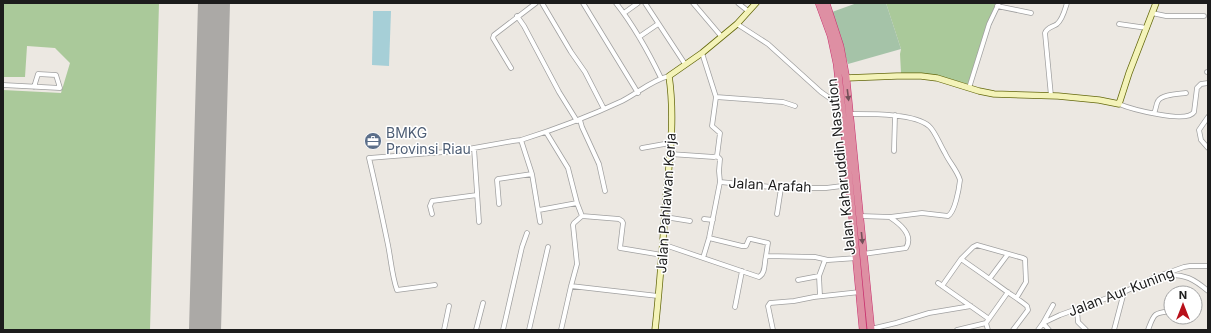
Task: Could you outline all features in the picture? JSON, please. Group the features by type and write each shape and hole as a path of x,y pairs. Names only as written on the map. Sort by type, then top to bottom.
{"highway":[{"name":"Jalan Kaharuddin Nasution","path":"819,3 831,36 837,64 842,107 849,137 860,216 871,330"},
{"name":"Jalan Kaharuddin Nasution","path":"826,3 840,46 846,78 850,114 850,185 863,330"}],"street":[{"path":"511,68 493,36 536,3"},
{"path":"542,3 571,52 585,72 604,109"},
{"path":"583,3 638,92"},
{"path":"616,3 639,37 661,78"},
{"path":"624,13 638,3"},
{"path":"645,3 685,64"},
{"path":"693,3 721,36"},
{"path":"738,3 748,11"},
{"path":"435,285 397,290 394,282 392,263 369,158 457,151 521,140 578,120 638,92 661,78 669,76 737,24 756,3"},
{"path":"1051,96 1045,33 1047,29 1060,21 1067,3"},
{"path":"1119,104 1128,73 1156,3"},
{"path":"969,88 989,24 998,4 1031,13"},
{"path":"1152,13 1166,16 1204,16"},
{"path":"518,16 559,92 582,127 599,164 605,191"},
{"path":"639,37 658,24"},
{"path":"737,24 768,44 821,92 842,107"},
{"path":"1119,24 1147,28"},
{"path":"702,52 716,97 712,126 720,133 717,156 720,159 720,182"},
{"path":"3,85 34,87 60,88 56,75 38,74 34,87"},
{"name":"Jalan Pahlawan Kerja","path":"655,330 670,154 672,106 669,76"},
{"path":"846,78 921,76 937,78 994,94 1051,96 1099,100 1171,116 1192,115 1195,109 1197,88 1201,84 1208,83"},
{"path":"1154,113 1158,101 1161,98 1186,94"},
{"path":"716,97 783,102 795,106"},
{"path":"850,114 895,115 923,122 929,126 960,180 953,210 948,216 922,213 890,217 860,216"},
{"path":"894,151 895,115"},
{"path":"1208,117 1199,130 1201,140 1208,148"},
{"path":"546,132 568,168 582,216"},
{"path":"521,140 532,174 540,222"},
{"path":"642,148 670,143"},
{"path":"474,148 479,222"},
{"path":"670,154 717,156"},
{"path":"499,204 498,179 532,174"},
{"name":"Jalan Arafah","path":"703,258 709,238 720,182 782,188 826,188 850,185"},
{"path":"777,214 782,188"},
{"path":"432,214 430,206 432,201 478,195"},
{"path":"538,210 577,203"},
{"path":"561,330 570,286 577,262 573,225 582,216 619,219 623,223 620,248 662,255"},
{"path":"665,216 690,221"},
{"path":"863,254 906,248 908,244 908,235 901,225 890,217"},
{"path":"704,219 713,220"},
{"path":"502,330 520,254 527,233"},
{"path":"662,244 759,277 761,276 764,270 768,243 749,239 746,246 742,246 709,238"},
{"path":"988,330 987,321 971,306 940,284 975,245 1023,258 1025,260 1026,282 1017,297"},
{"path":"529,330 548,247"},
{"path":"990,278 1008,254"},
{"path":"766,256 815,258 825,260 857,258"},
{"path":"820,296 819,276 825,260"},
{"path":"961,260 990,278 1027,306 1028,308 1013,330"},
{"name":"Jalan Aur Kuning","path":"1038,330 1043,323 1060,315 1124,292 1153,278 1190,266 1208,266"},
{"path":"735,308 742,271"},
{"path":"1164,275 1176,274 1190,278 1199,283 1208,291"},
{"path":"798,280 819,276"},
{"path":"570,286 658,296"},
{"path":"773,330 768,306 769,303 860,292"},
{"path":"957,330 987,321 1008,292"},
{"path":"1114,330 1124,292"},
{"path":"476,330 483,303"},
{"path":"1048,330 1043,323 1053,305"},
{"path":"444,330 449,306"},
{"path":"871,330 922,315 971,306"},
{"path":"1077,310 1078,322 1086,330"},
{"path":"1148,330 1151,320 1155,315 1157,313 1163,312"}],"green space":[{"path":"3,3 159,3 150,330 3,330 3,90 61,93 70,63 55,48 27,46 25,77 3,77"},
{"path":"857,3 886,3 901,49 848,64 832,12"},
{"path":"886,3 997,3 988,23 968,84 939,76 901,73 901,49"}],"water":[{"path":"373,11 391,11 389,66 372,65"}],"runway":[{"path":"205,330 214,3"}],"place":[{"name":"BMKG Provinsi Riau","path":"373,141"}]}
